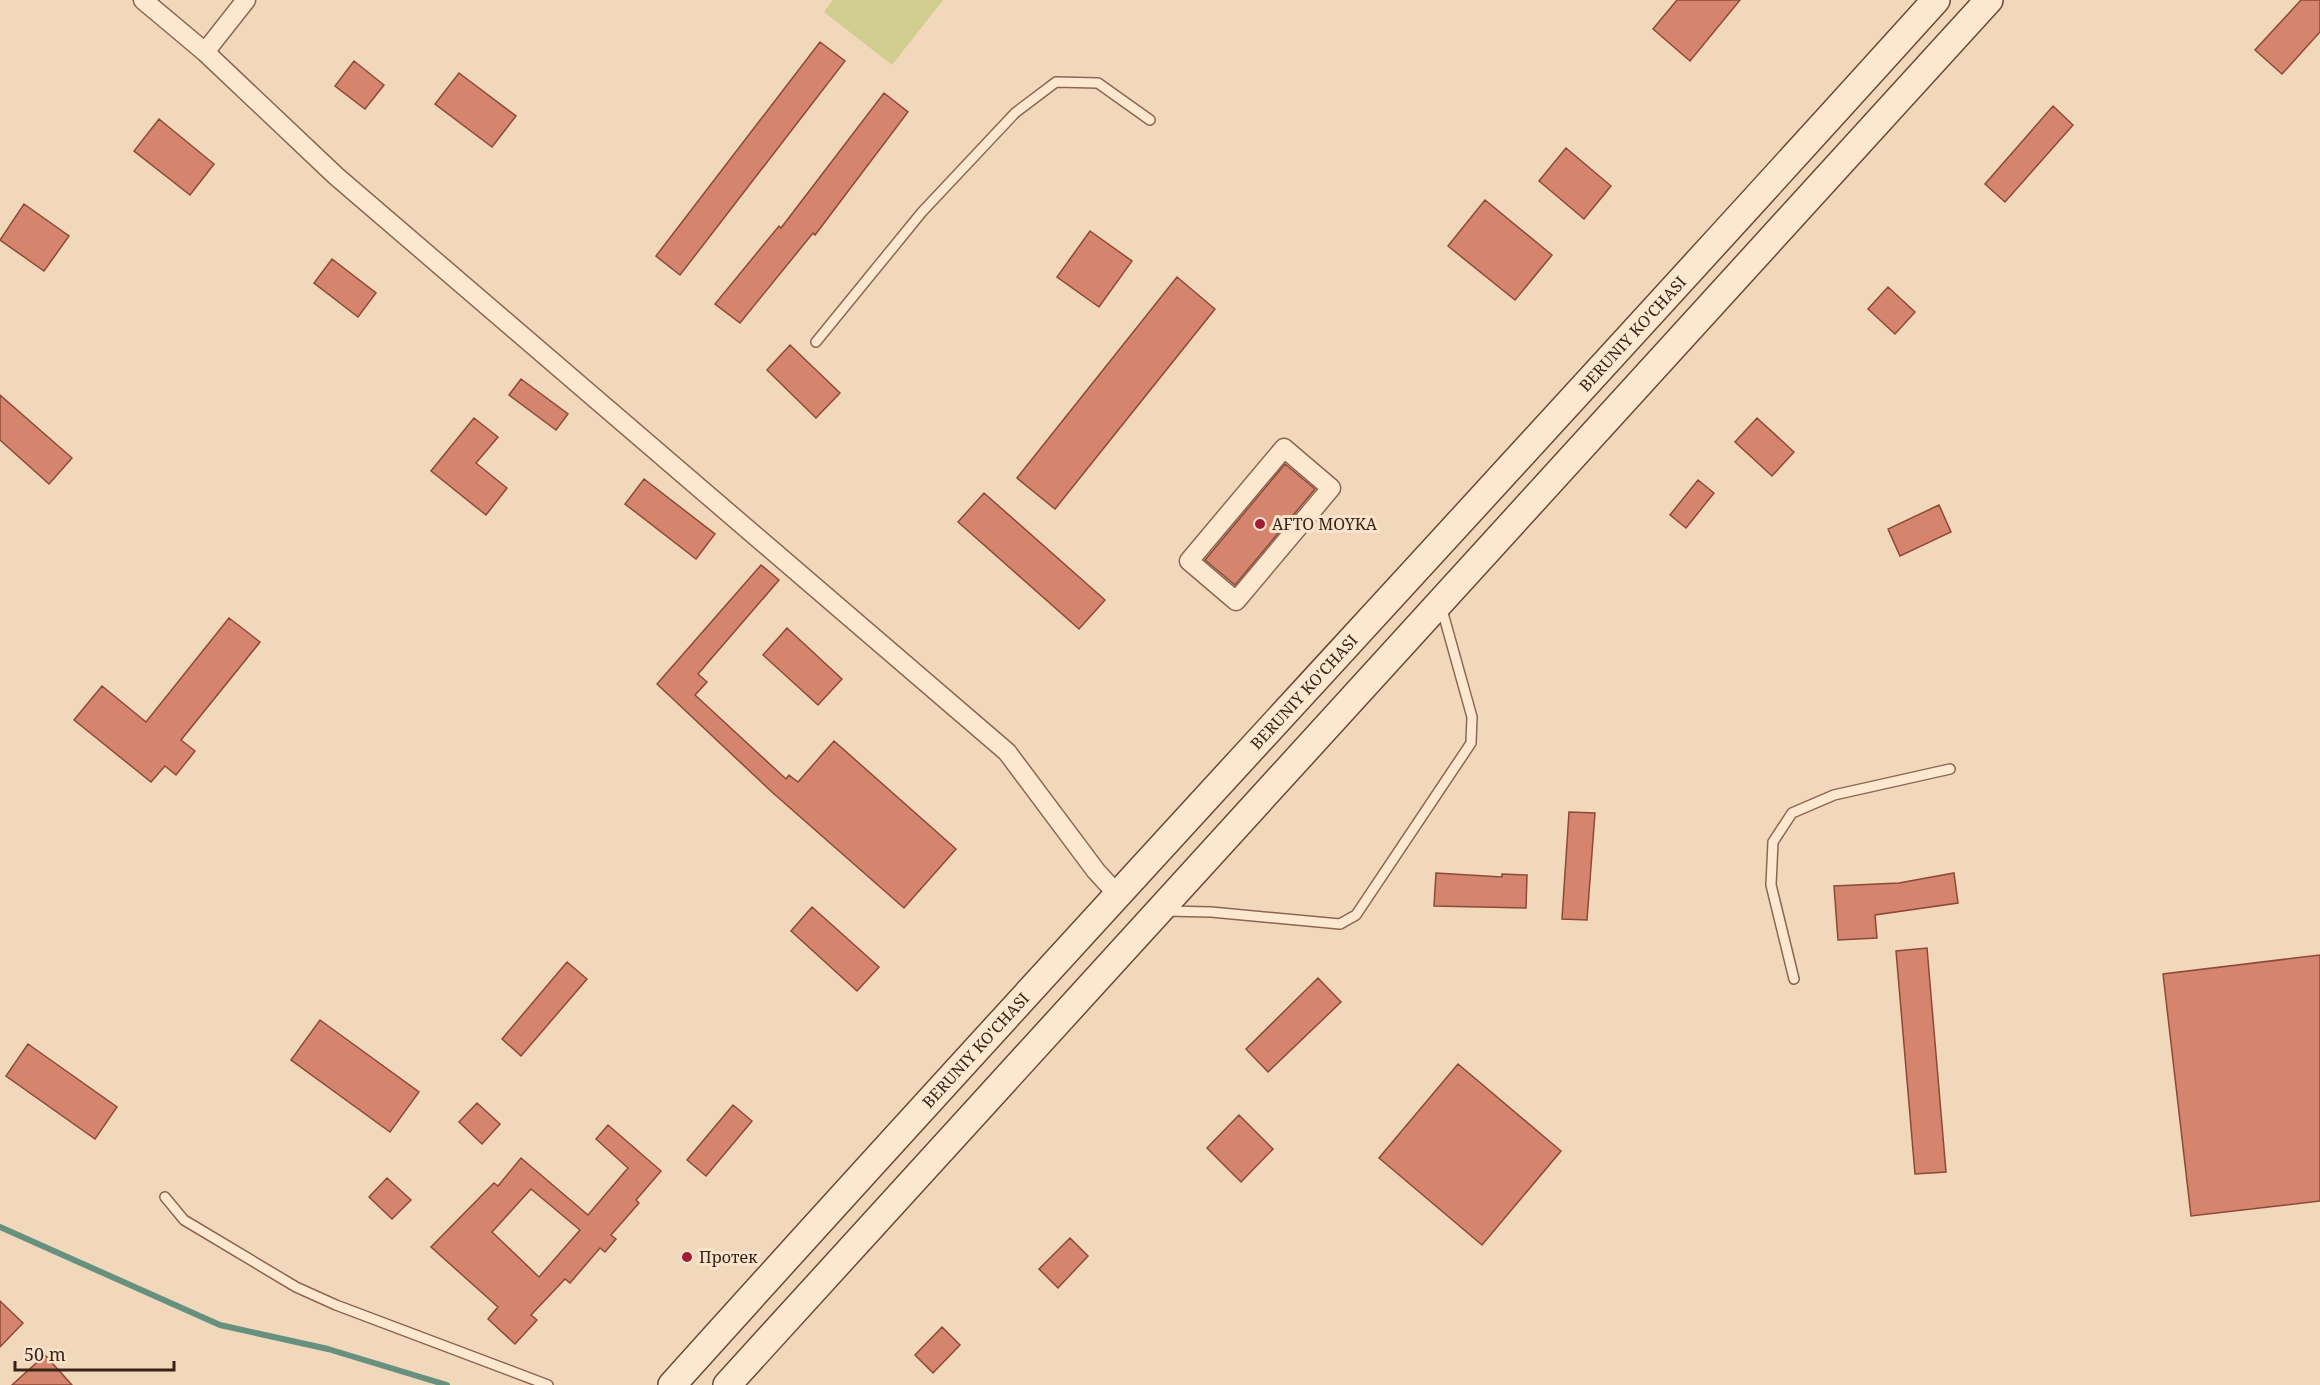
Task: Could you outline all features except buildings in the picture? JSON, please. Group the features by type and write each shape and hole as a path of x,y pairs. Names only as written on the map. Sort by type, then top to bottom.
{"main road":[{"name":"BERUNIY KO'CHASI","path":"672,1385 1019,1001 1119,896 1462,523 1936,0"},
{"path":"727,1385 1989,0"},
{"path":"1462,523 1491,548"},
{"path":"802,1241 833,1269"}],"street":[{"path":"143,0 205,52 336,176 1007,752 1096,871 1119,896"},
{"path":"205,52 246,0"},
{"path":"1284,447 1332,488 1236,601 1189,561 1284,447"}],"lane":[{"path":"816,342 922,212 1015,113 1056,82 1098,83 1150,120"},
{"path":"1160,911 1211,912 1340,924 1356,915 1471,743 1472,717 1441,603"},
{"path":"1794,979 1771,885 1773,842 1792,813 1834,795 1950,769"},
{"path":"165,1197 183,1220 296,1287 336,1305 548,1385"}],"shaded area":[{"path":"833,0 943,0 892,65 824,12"}],"waterway":[{"path":"0,1227 220,1325 328,1349 447,1385"}],"place":[{"name":"AFTO MOYKA","path":"1260,524"},
{"name":"Протек","path":"687,1257"}]}
